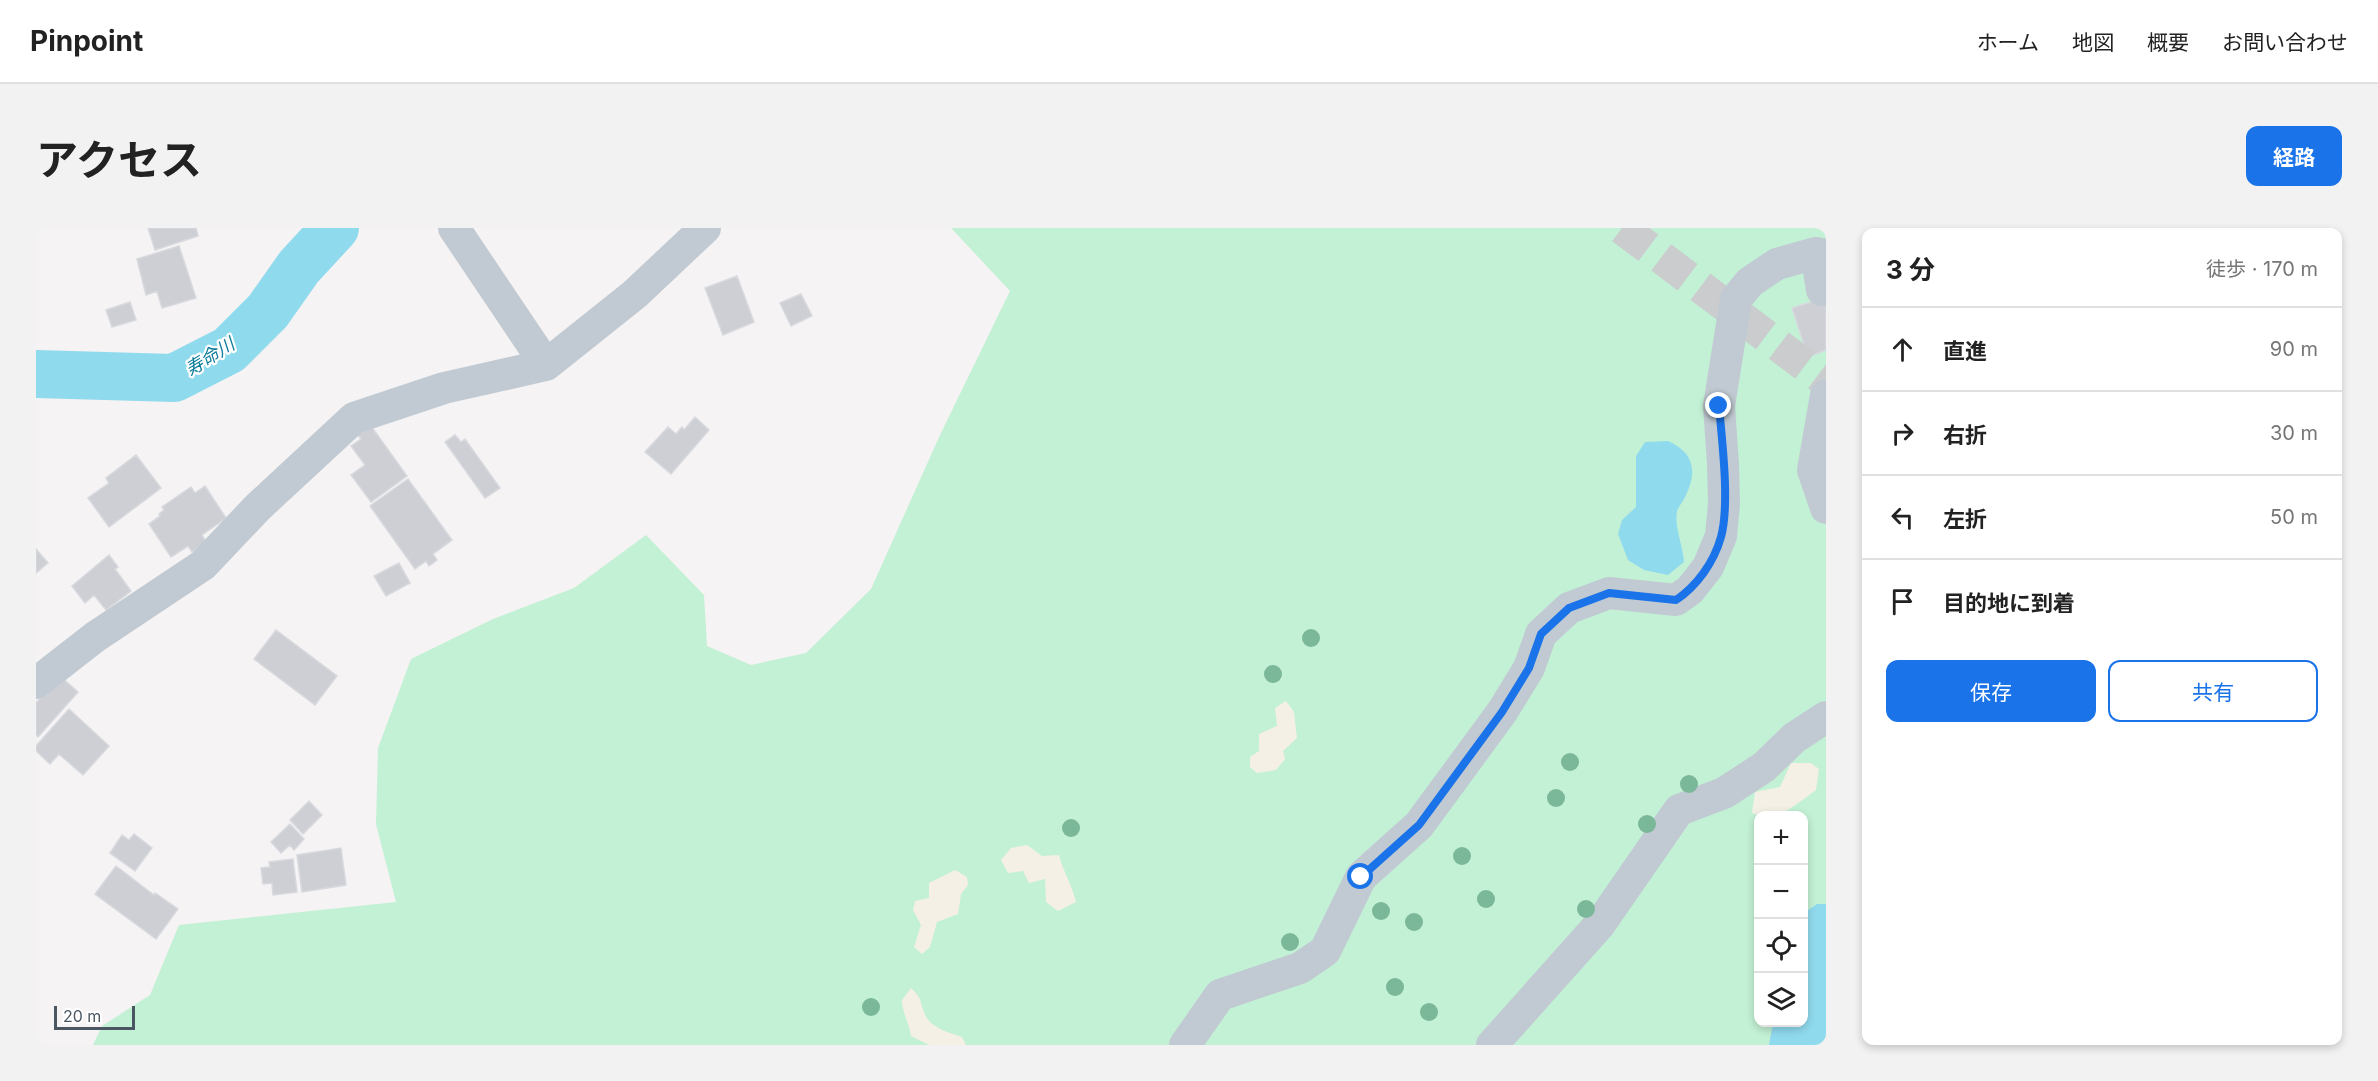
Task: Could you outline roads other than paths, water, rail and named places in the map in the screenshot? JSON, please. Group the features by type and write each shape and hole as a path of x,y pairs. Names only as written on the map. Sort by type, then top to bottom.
{"street":[{"path":"454,228 546,365"},
{"path":"36,683 95,637 203,565 258,507 354,418 444,388 546,365 635,294 705,228"},
{"path":"1185,1045 1220,995 1300,968 1325,951 1361,877 1419,825 1502,712 1529,668 1541,634 1569,608 1609,593 1676,600 1690,590 1708,567 1721,536 1724,504 1719,406 1736,299 1750,282 1777,264 1821,254 1822,290 1826,290"},
{"path":"1826,395 1813,470 1826,508"},
{"path":"1826,435 1826,450"},
{"path":"1492,1045 1600,924 1679,810 1724,793 1764,767 1794,738 1826,717"}],"water":[{"path":"1668,441 1688,456 1692,478 1676,517 1684,562 1668,575 1644,570 1628,560 1618,534 1622,520 1636,507 1636,456 1645,442"},
{"path":"1817,904 1826,904 1826,1045 1769,1045 1772,1027 1808,1027 1808,910"}],"waterway":[{"name":"寿命川","path":"36,374 174,378 229,350 268,311 299,267 335,228"}],"tunnel":[{"path":"1622,228 1826,381"}]}
